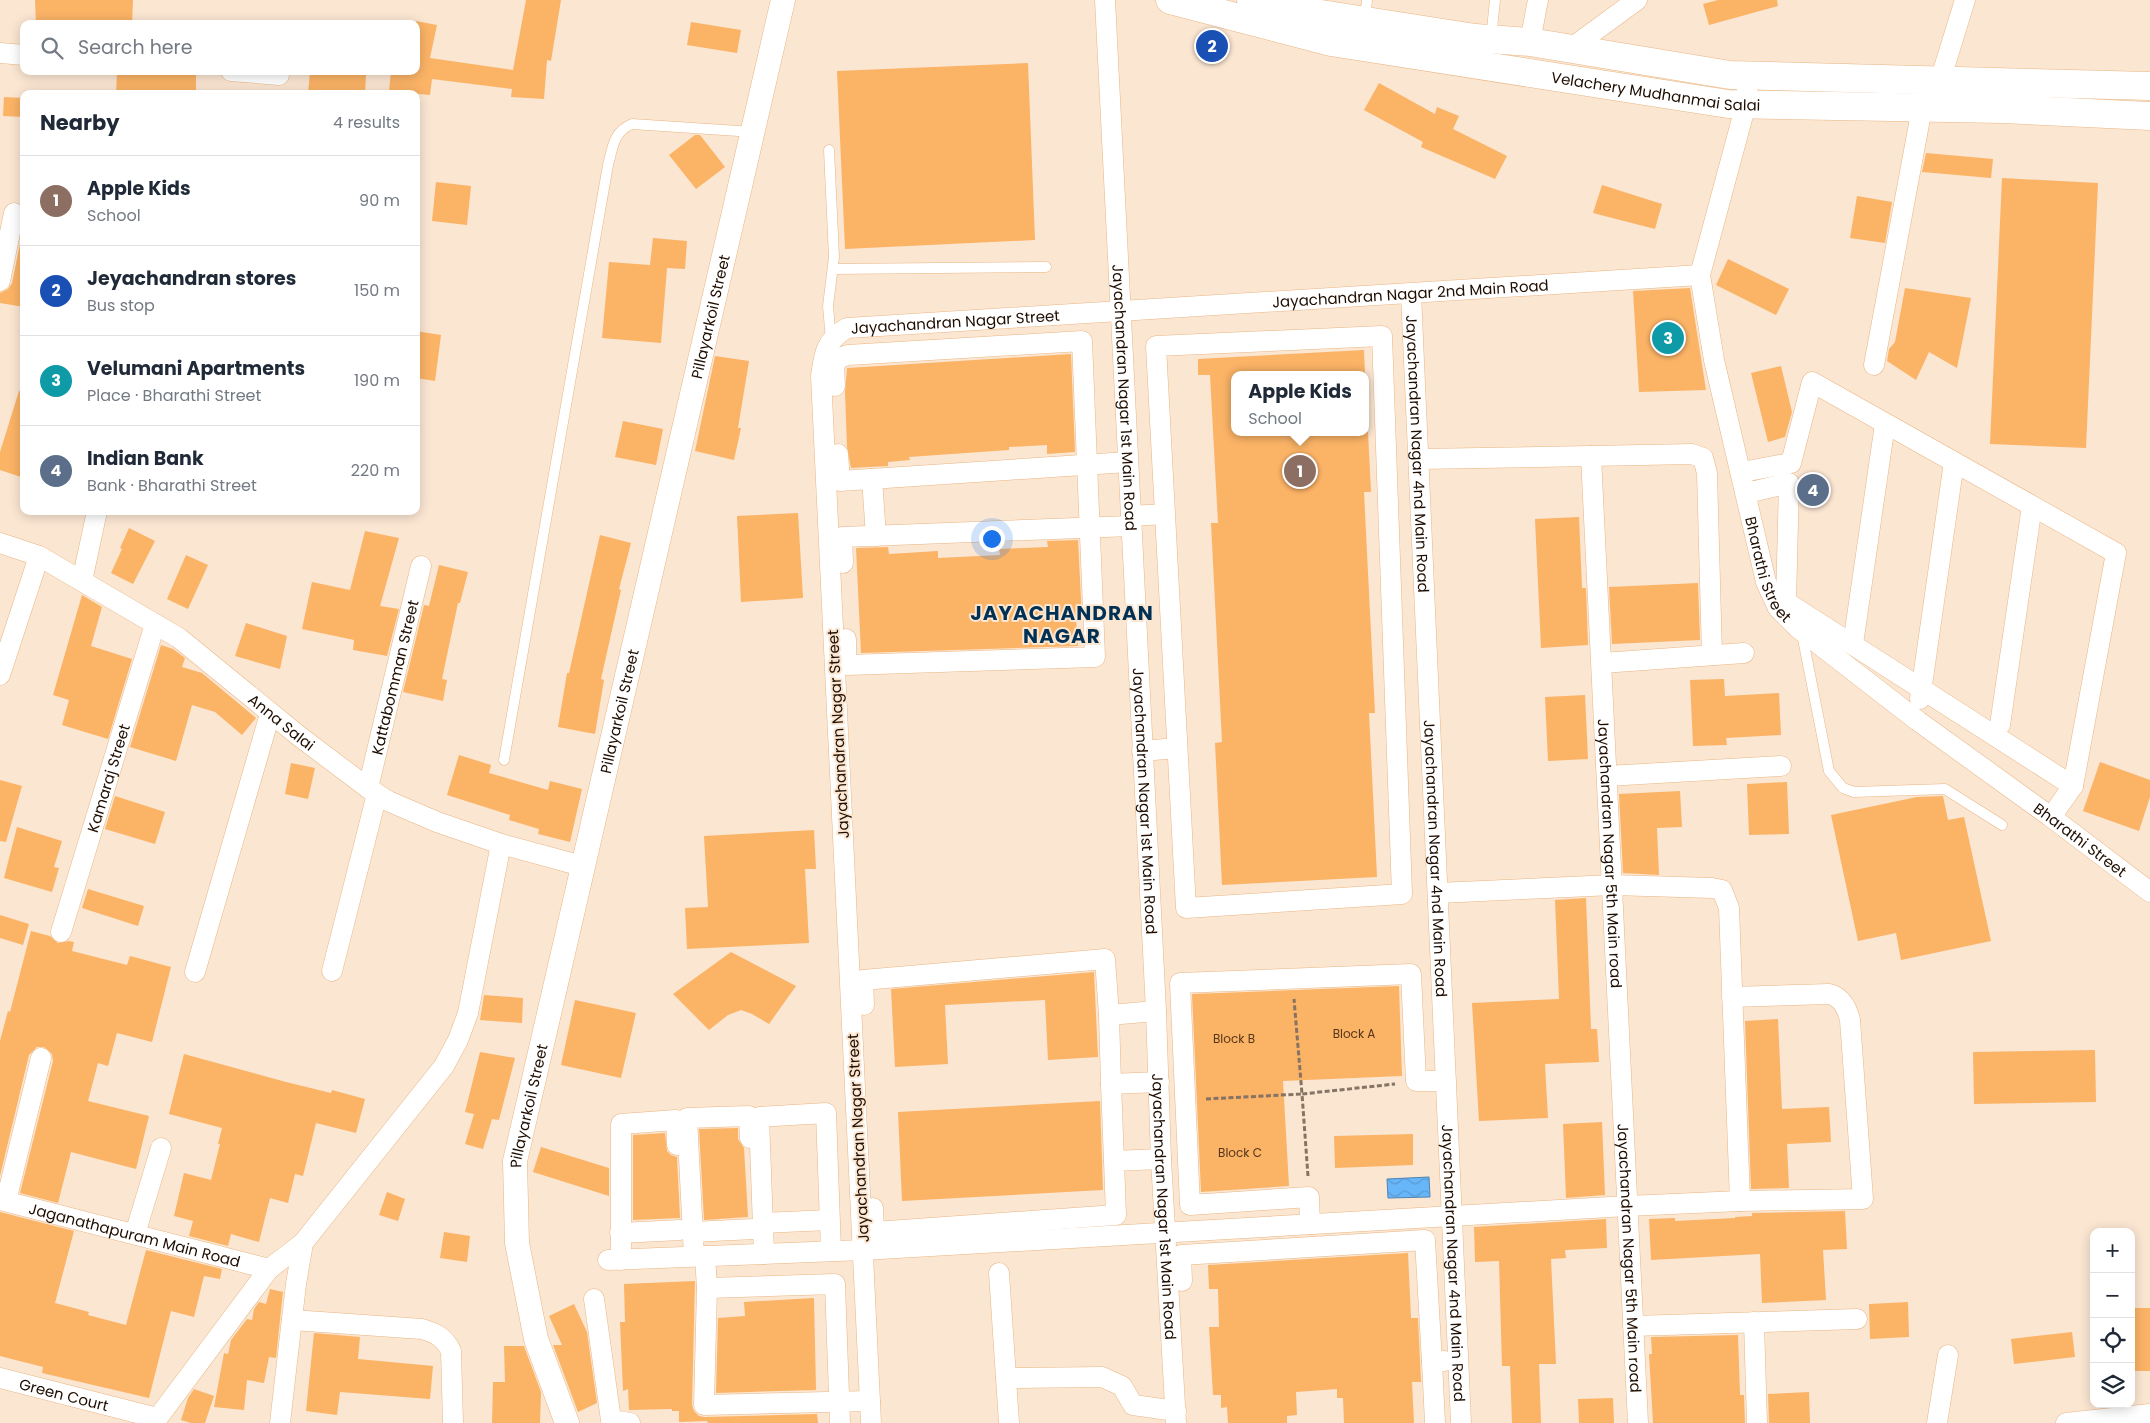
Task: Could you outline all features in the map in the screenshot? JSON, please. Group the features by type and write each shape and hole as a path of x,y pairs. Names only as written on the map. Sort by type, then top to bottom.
{"main road":[{"name":"Velachery Mudhanmai Salai","path":"1170,0 1294,21 1366,10 1491,40 1530,42 1730,76 2150,86"},
{"name":"Velachery Mudhanmai Salai","path":"1251,0 1331,42 1728,104 2003,109 2150,116"}],"street":[{"name":"Pillayarkoil Street","path":"566,1423 536,1340 517,1243 515,1161 754,132 779,14 784,0"},
{"name":"Jayachandran Nagar 1st Main Road","path":"1105,0 1156,1011 1161,1159 1180,1419"},
{"path":"1530,42 1538,0"},
{"path":"1570,49 1637,0"},
{"path":"1940,81 1965,0"},
{"path":"0,53 20,55"},
{"name":"Bharathi Street","path":"1748,76 1746,104 1700,276 1714,360 1747,493 1766,582 1778,608 1801,630 1918,721 2051,817 2150,892"},
{"path":"1874,364 1922,108"},
{"path":"0,281 12,213"},
{"name":"Jayachandran Nagar 2nd Main Road","path":"1120,310 1700,276"},
{"name":"Jayachandran Nagar 4nd Main Road","path":"1411,294 1461,1423"},
{"name":"Jayachandran Nagar Street","path":"871,1423 821,376 824,355 831,340 847,328 1120,310"},
{"path":"1382,336 1402,894 1186,908 1164,514 1156,346 1382,336"},
{"path":"1128,462 1087,464 872,480 840,481 834,366 839,358 848,355 1082,341 1087,464 1091,528 1095,657 846,665 842,538 1091,528 1164,514"},
{"path":"2051,817 2073,786 2116,553 1812,382 1791,463 1786,602 2073,786"},
{"path":"1853,644 1885,424"},
{"path":"1419,459 1692,454 1703,458 1707,474 1712,655"},
{"name":"Jayachandran Nagar 5th Main road","path":"1591,456 1638,1423"},
{"path":"1918,721 1921,688 1954,462"},
{"path":"1742,472 1791,463"},
{"path":"872,480 876,536"},
{"path":"1747,493 1789,483"},
{"path":"2000,725 2032,506"},
{"path":"82,581 96,515"},
{"name":"Anna Salai","path":"0,543 39,556 179,638 270,714 388,801 437,822 501,844 582,866"},
{"path":"0,675 39,556"},
{"name":"Kattabomman Street","path":"332,971 421,566"},
{"name":"Kamaraj Street","path":"61,932 155,624"},
{"path":"1602,663 1744,653"},
{"path":"195,972 270,714"},
{"path":"1142,751 1177,748"},
{"path":"1607,776 1781,766"},
{"path":"155,1421 269,1270 303,1243 444,1066 458,1040 468,1013 501,844"},
{"path":"1438,893 1613,885 1712,888 1722,890 1729,908 1740,1201"},
{"path":"1105,959 1111,1084 1116,1215 874,1232 863,980 1105,959"},
{"path":"1310,1224 1309,1197 1190,1205 1180,983 1411,974 1416,1081 1446,1081"},
{"path":"870,1401 704,1414 707,1288 693,1257 686,1231 676,1120 621,1124 620,1233 614,1260 693,1257 831,1251 863,1250 1628,1206 1740,1201 1863,1199 1850,1020 1843,1002 1836,996 1829,994 1732,997"},
{"path":"1109,1015 1156,1011"},
{"path":"3,1200 40,1058"},
{"path":"1111,1084 1159,1082"},
{"path":"758,1226 759,1117 826,1113 831,1251"},
{"path":"686,1231 688,1118 750,1116 760,1254"},
{"path":"135,1234 161,1148"},
{"path":"1114,1161 1161,1159"},
{"name":"Jaganathapuram Main Road","path":"3,1200 269,1270"},
{"path":"620,1233 686,1231 829,1220"},
{"path":"1006,1378 1102,1377 1122,1386 1132,1405 1180,1419 1181,1255 1425,1240 1435,1423"},
{"path":"280,1423 303,1243"},
{"path":"999,1273 1009,1423"},
{"path":"707,1288 835,1284 840,1423"},
{"path":"594,1299 611,1420 630,1423"},
{"path":"1633,1326 1857,1319"},
{"path":"292,1320 422,1329 436,1333 446,1341 451,1351 453,1423"},
{"path":"1754,1322 1757,1423"},
{"path":"1937,1423 1948,1355"},
{"path":"1432,1362 1458,1360"},
{"name":"Green Court","path":"0,1378 155,1421"},
{"path":"2066,1423 2150,1414"}],"lane":[{"path":"1491,40 1495,0"},
{"path":"504,760 606,174 616,138 622,128 638,124 754,132"},
{"path":"829,150 833,269 828,306 831,340"},
{"path":"833,269 1046,267"},
{"path":"1801,630 1829,771 1843,788 1854,792 1945,789 2002,824"}],"path":[{"path":"1293,978 1309,1197"},
{"path":"1186,1100 1302,1094 1416,1081"}],"water":[{"path":"1429,1177 1430,1197 1388,1198 1387,1179"}],"building":[{"path":"35,0 133,0 132,20 36,20"},
{"path":"526,0 561,0 551,61 547,60 544,99 511,97 512,89 432,79 430,95 420,94 420,90 389,90 391,75 420,75 420,22 437,25 430,58 513,70"},
{"path":"1718,0 1777,0 1778,6 1709,25 1703,4"},
{"path":"691,22 741,30 737,53 687,45"},
{"path":"1028,63 1035,240 845,249 837,71"},
{"path":"117,75 196,75 196,90 116,90"},
{"path":"310,75 366,75 365,90 308,90"},
{"path":"1379,83 1435,114 1437,107 1459,116 1453,129 1507,156 1495,179 1421,147 1423,142 1364,110"},
{"path":"4,97 20,98 20,117 3,116"},
{"path":"695,135 700,135 725,167 696,189 669,155"},
{"path":"1926,153 1993,159 1991,178 1922,172"},
{"path":"2002,178 2098,183 2086,448 1990,444"},
{"path":"436,182 471,186 467,225 432,221"},
{"path":"1602,185 1662,204 1655,229 1593,213"},
{"path":"1857,196 1892,202 1885,243 1850,238"},
{"path":"653,238 687,241 685,269 667,268 661,343 602,338 609,262 650,265"},
{"path":"20,244 20,306 0,303 0,293 8,289 12,283"},
{"path":"1728,259 1789,289 1776,315 1716,285"},
{"path":"1690,288 1706,390 1639,392 1633,291"},
{"path":"1905,288 1971,298 1957,368 1929,352 1916,380 1887,361 1889,349 1895,342"},
{"path":"420,332 441,335 435,381 420,379"},
{"path":"1364,350 1365,371 1231,371 1231,436 1368,436 1371,492 1364,492 1375,713 1369,713 1377,877 1222,885 1215,743 1222,742 1211,523 1218,523 1210,375 1198,375 1198,359"},
{"path":"1071,354 1075,452 1047,454 1047,445 1009,447 1009,450 909,457 910,460 888,462 888,466 851,468 847,447 845,392 847,368"},
{"path":"715,356 749,361 738,428 741,428 734,460 695,451"},
{"path":"1781,366 1792,412 1785,437 1768,442 1751,373"},
{"path":"20,391 20,477 0,470 0,452"},
{"path":"623,421 663,429 656,465 615,457"},
{"path":"798,513 803,598 741,602 737,516"},
{"path":"1579,517 1582,588 1586,588 1588,645 1541,648 1535,519"},
{"path":"129,528 155,541 133,584 111,573"},
{"path":"365,531 399,538 380,606 399,609 387,656 353,650 354,640 302,629 312,582 350,590"},
{"path":"600,535 631,543 619,589 621,590 601,679 604,680 595,734 558,727 567,673 569,673"},
{"path":"1078,540 1082,619 1076,619 1078,646 861,653 856,548 888,547 889,554 938,551 938,558 1000,555 999,549 1048,547 1047,541"},
{"path":"186,555 208,565 188,609 167,599"},
{"path":"439,565 468,572 460,603 458,603 442,679 447,680 443,701 403,692 424,605 429,606"},
{"path":"1698,583 1700,640 1612,644 1609,587"},
{"path":"82,595 102,607 91,646 132,659 108,739 62,725 69,700 53,695"},
{"path":"246,623 287,636 280,669 235,656"},
{"path":"161,645 173,649 185,658 182,667 202,673 256,718 242,735 215,712 192,705 176,761 130,747"},
{"path":"1724,679 1725,696 1779,693 1781,735 1726,738 1727,745 1693,746 1690,680"},
{"path":"1585,695 1588,759 1548,761 1545,697"},
{"path":"459,755 491,765 489,773 548,790 550,781 582,789 570,842 538,834 539,829 509,820 510,815 447,795"},
{"path":"2100,762 2150,780 2150,797 2139,831 2083,811"},
{"path":"291,763 315,768 308,799 285,794"},
{"path":"0,780 22,786 6,842 0,841"},
{"path":"1787,782 1789,834 1749,835 1747,784"},
{"path":"1680,791 1682,827 1657,828 1659,875 1623,873 1619,794"},
{"path":"115,796 165,812 155,844 105,829"},
{"path":"1943,796 1948,820 1964,817 1991,941 1901,960 1896,933 1858,941 1831,815 1917,797"},
{"path":"17,827 62,841 54,867 59,868 52,892 4,878"},
{"path":"814,830 816,869 805,869 809,943 687,949 685,908 708,907 704,836"},
{"path":"88,889 144,906 138,926 82,908"},
{"path":"1586,898 1591,1029 1597,1029 1599,1062 1545,1064 1548,1118 1479,1121 1472,1003 1559,999 1555,900"},
{"path":"0,915 29,924 23,945 0,938"},
{"path":"31,931 50,936 58,943 74,942 72,951 127,965 130,956 171,967 152,1042 117,1033 108,1066 98,1063 88,1101 149,1116 136,1169 71,1152 58,1203 20,1193 53,1061 52,1054 44,1047 37,1047 29,1055 0,1176 0,1041 8,1011 10,1012"},
{"path":"731,952 796,986 769,1024 741,1010 728,1015 709,1030 673,994"},
{"path":"1094,972 1098,1057 1048,1060 1045,1000 945,1005 948,1064 895,1067 891,989"},
{"path":"1399,986 1402,1076 1283,1081 1289,1186 1201,1192 1192,994"},
{"path":"484,995 523,998 522,1023 480,1020"},
{"path":"575,1000 636,1013 621,1078 561,1065"},
{"path":"1778,1019 1782,1109 1829,1107 1831,1142 1787,1144 1789,1188 1751,1189 1745,1021"},
{"path":"2095,1050 2096,1102 1974,1104 1973,1052"},
{"path":"480,1052 515,1058 499,1120 492,1119 483,1149 465,1144 474,1114 465,1112"},
{"path":"184,1054 286,1082 331,1093 332,1090 365,1099 356,1133 316,1123 303,1176 295,1174 288,1203 270,1198 259,1242 231,1234 228,1246 189,1236 193,1221 174,1216 184,1173 211,1180 222,1128 169,1114"},
{"path":"1100,1101 1103,1190 902,1201 898,1112"},
{"path":"1602,1122 1605,1195 1566,1198 1563,1124"},
{"path":"738,1128 738,1139 744,1148 748,1217 704,1220 699,1129"},
{"path":"665,1133 667,1151 677,1157 680,1218 633,1220 633,1135"},
{"path":"1413,1134 1413,1165 1335,1168 1334,1136"},
{"path":"541,1147 609,1168 609,1196 533,1172"},
{"path":"387,1192 405,1199 398,1221 379,1215"},
{"path":"1845,1211 1847,1249 1823,1250 1826,1300 1762,1303 1760,1254 1651,1260 1649,1219 1675,1218 1675,1221 1735,1218 1752,1216 1752,1213"},
{"path":"0,1212 74,1231 55,1303 89,1312 88,1315 126,1325 146,1250 222,1269 220,1279 204,1276 194,1317 171,1311 149,1398 42,1373 43,1367 0,1356"},
{"path":"1606,1219 1607,1248 1565,1250 1566,1258 1551,1259 1556,1364 1539,1364 1541,1423 1512,1423 1510,1366 1502,1366 1499,1261 1475,1262 1474,1227"},
{"path":"444,1232 470,1236 467,1262 440,1258"},
{"path":"1408,1253 1411,1318 1418,1318 1421,1382 1412,1382 1414,1423 1344,1423 1343,1398 1337,1398 1337,1389 1296,1392 1297,1415 1287,1416 1287,1423 1228,1423 1227,1407 1221,1408 1221,1395 1213,1395 1209,1327 1219,1327 1218,1289 1209,1289 1208,1265"},
{"path":"695,1281 692,1405 694,1411 699,1416 704,1417 817,1414 818,1423 679,1422 679,1411 672,1411 672,1409 629,1410 628,1389 623,1391 620,1322 625,1322 624,1284"},
{"path":"270,1289 283,1292 276,1358 269,1357 264,1383 247,1380 244,1410 214,1407 224,1353 228,1354 231,1340 247,1319 252,1320 254,1309 259,1302 266,1304"},
{"path":"814,1298 816,1390 716,1393 718,1318 745,1316 744,1302"},
{"path":"1908,1302 1909,1337 1870,1339 1869,1304"},
{"path":"574,1304 587,1332 597,1403 578,1412 553,1345 562,1345 549,1316"},
{"path":"2135,1308 2150,1308 2150,1371 2135,1371"},
{"path":"2072,1332 2075,1357 2014,1364 2011,1339"},
{"path":"314,1333 360,1337 358,1359 433,1366 430,1399 340,1392 337,1415 306,1411"},
{"path":"1738,1335 1740,1395 1744,1395 1745,1423 1653,1423 1649,1354 1652,1354 1651,1337"},
{"path":"504,1346 524,1346 541,1392 540,1423 492,1423 493,1382 505,1382"},
{"path":"194,1389 214,1396 205,1423 191,1423 181,1420 188,1398"},
{"path":"1809,1392 1810,1423 1769,1423 1768,1394"},
{"path":"1613,1398 1614,1423 1579,1423 1578,1399"}],"place":[{"name":"Jeyachandran stores","path":"1212,46"},
{"name":"Velumani Apartments","path":"1668,338"},
{"name":"Apple Kids","path":"1300,471"},
{"name":"Indian Bank","path":"1813,490"}],"district":[{"name":"JAYACHANDRAN NAGAR","path":"1062,624"}]}
